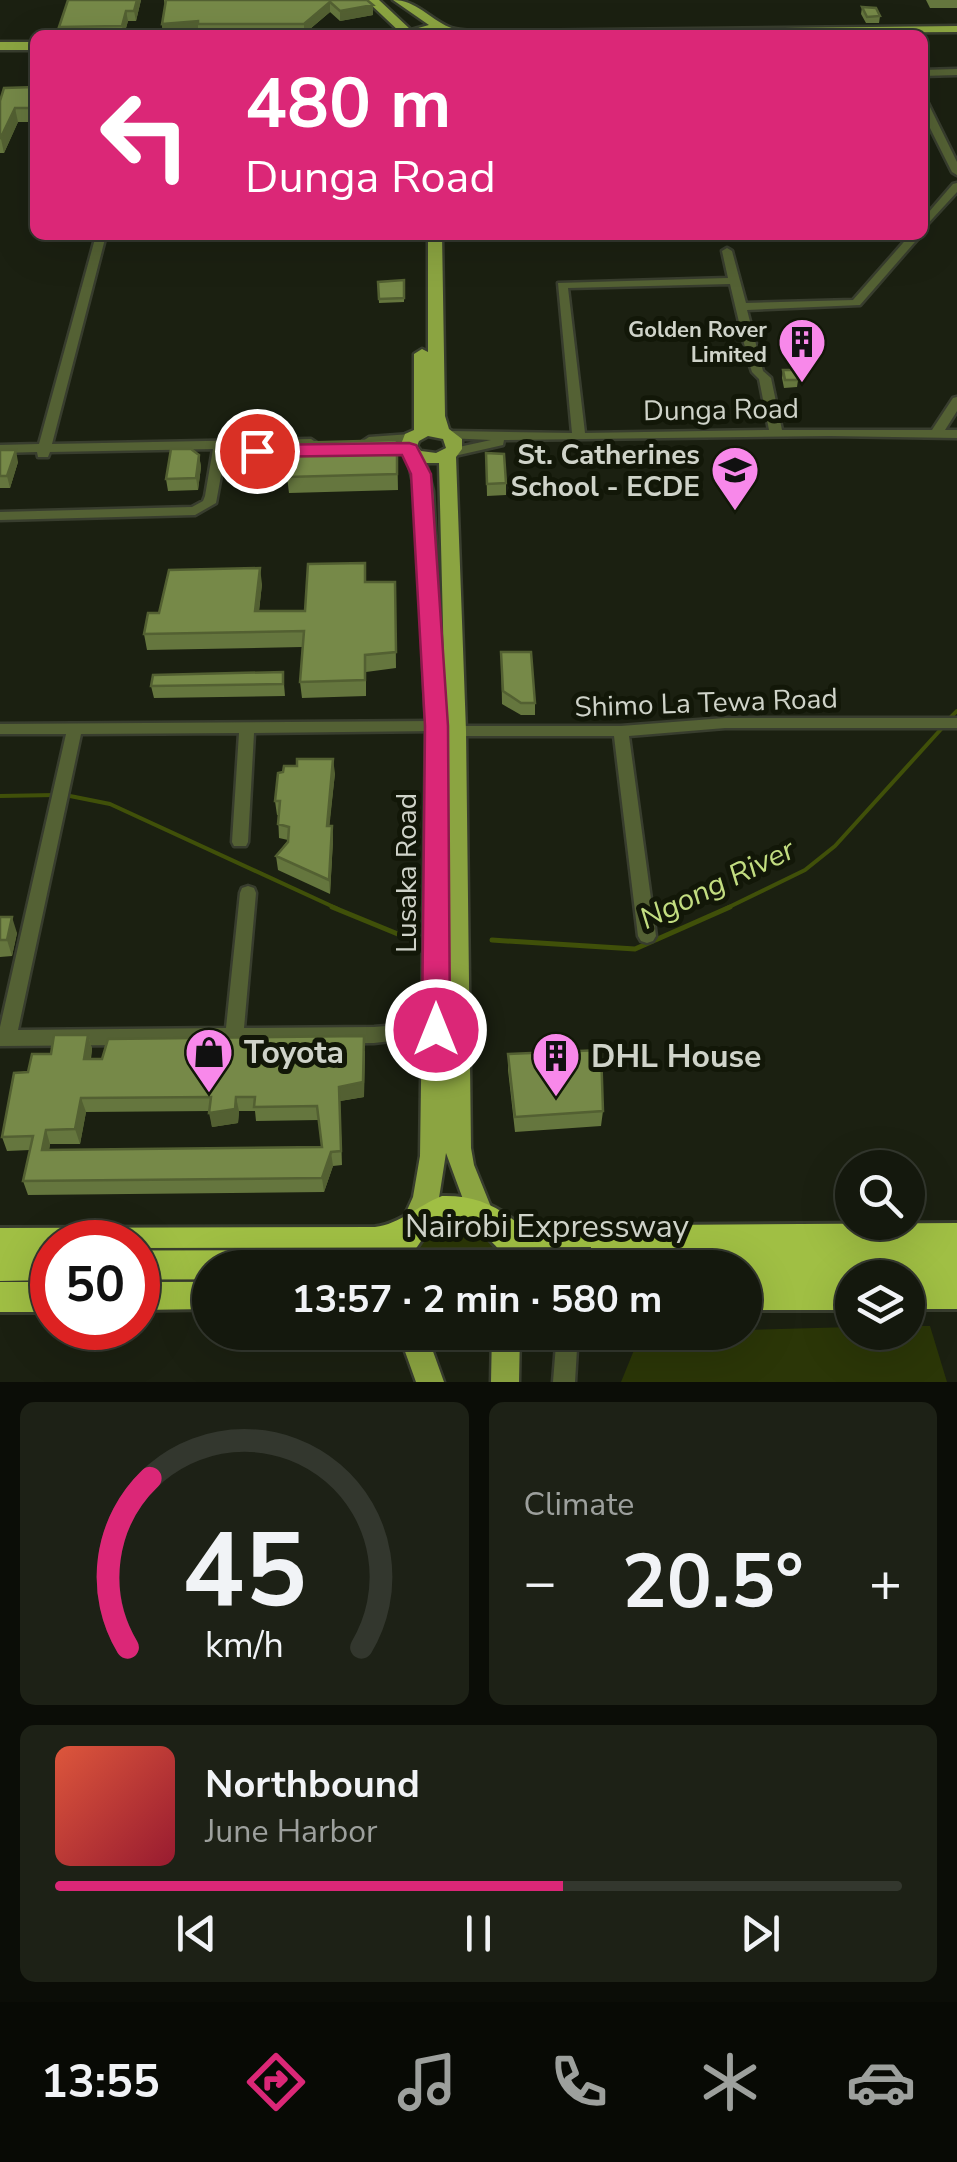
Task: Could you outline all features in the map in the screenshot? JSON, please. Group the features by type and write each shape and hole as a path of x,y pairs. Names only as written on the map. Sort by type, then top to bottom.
{"highway":[{"path":"0,1242 375,1242 408,1233 444,1211 480,1212 501,1224 517,1250"},
{"path":"401,1250 408,1233"},
{"path":"616,1250 957,1236"},
{"name":"Nairobi Expressway","path":"160,1265 957,1260"},
{"path":"0,1266 30,1266"},
{"path":"925,1278 957,1277"},
{"path":"762,1279 835,1278"},
{"path":"160,1287 192,1286"},
{"path":"0,1288 30,1288"},
{"path":"160,1295 192,1294"},
{"path":"925,1294 957,1294"},
{"path":"762,1295 835,1295"},
{"path":"0,1298 30,1297"}],"main road":[{"path":"373,1 382,0"},
{"path":"399,0 427,22 451,30"},
{"path":"373,1 403,30"},
{"path":"427,30 442,27"},
{"path":"928,33 957,33"},
{"path":"928,36 957,33"},
{"path":"0,46 30,46"},
{"name":"Lusaka Road","path":"424,240 414,443 424,492 446,728 458,1148 460,1166 480,1212"},
{"name":"Lusaka Road","path":"408,1233 426,1198 433,1156 446,728 447,444 437,416 435,240"},
{"path":"414,443 430,458 447,444"},
{"path":"414,443 447,444"},
{"path":"418,1350 430,1382"},
{"path":"505,1382 506,1350"}],"street":[{"path":"928,72 957,72"},
{"path":"928,112 957,172"},
{"path":"928,221 957,186"},
{"path":"43,453 100,240"},
{"path":"738,307 856,303 912,240"},
{"path":"727,251 738,307 758,372 765,378 776,432"},
{"path":"579,436 562,284 732,281"},
{"path":"936,434 957,401"},
{"name":"Dunga Road","path":"447,444 579,436 776,432 957,434"},
{"path":"0,458 319,442"},
{"path":"355,446 414,443"},
{"path":"219,448 333,450"},
{"path":"0,516 195,511 209,503 212,496 219,448"},
{"path":"0,450 43,453"},
{"name":"Shimo La Tewa Road","path":"446,728 621,731 725,723 957,723"},
{"path":"75,728 4,1038 436,1030"},
{"path":"0,729 446,728"},
{"path":"240,842 247,729"},
{"path":"621,731 646,936"},
{"path":"234,1036 248,892"},
{"path":"564,1382 567,1350"}],"green space":[{"path":"452,1221 485,1227 500,1250 412,1249 421,1236"},
{"path":"925,1326 930,1326 947,1382 621,1382 634,1350 762,1350 762,1330 835,1327 835,1350 925,1350"}],"building":[{"path":"68,0 137,0 134,11 126,11 122,26 59,27"},
{"path":"166,0 367,0 373,5 340,11 330,2 304,24 162,24"},
{"path":"862,7 876,8 880,16 867,17"},
{"path":"30,87 30,108 15,108 0,139 0,101 4,88"},
{"path":"404,280 404,298 379,299 378,282"},
{"path":"783,370 796,370 798,380 785,380"},
{"path":"397,440 397,474 287,477 290,443"},
{"path":"171,449 191,449 199,455 196,478 166,479"},
{"path":"0,450 16,450 7,476 0,476"},
{"path":"486,453 504,454 506,483 487,484"},
{"path":"365,563 365,582 395,582 396,652 365,655 365,680 300,682 304,631 144,634 148,613 159,613 169,570 260,568 255,611 305,611 308,564"},
{"path":"501,652 531,652 535,703 521,703 503,691"},
{"path":"283,672 283,684 151,686 153,675"},
{"path":"297,759 333,759 327,826 332,826 329,880 276,856 288,842 289,827 278,824 278,773 283,772 284,766 297,766"},
{"path":"0,917 12,917 7,940 0,940"},
{"path":"54,1035 88,1035 84,1059 102,1059 108,1039 364,1036 363,1082 339,1087 341,1151 331,1152 322,1178 23,1181 33,1136 2,1137 14,1073 28,1072 32,1054 51,1054","holes":["211,1097 209,1113 235,1109 236,1097 255,1097 254,1107 317,1106 322,1147 42,1150 46,1130 75,1129 81,1098"]},
{"name":"DHL House","path":"601,1050 603,1111 515,1117 508,1054"}],"waterway":[{"name":"Ngong River","path":"949,719 957,711"},
{"name":"Ngong River","path":"725,909 805,870 835,846 943,727"},
{"name":"Ngong River","path":"0,796 55,795"},
{"name":"Ngong River","path":"65,795 110,804 338,909"},
{"name":"Ngong River","path":"332,907 410,939"},
{"name":"Ngong River","path":"492,940 635,949 730,907"}],"place":[{"name":"Golden Rover Limited","path":"802,384"},
{"name":"St. Catherines School - ECDE","path":"735,512"},
{"name":"Toyota","path":"209,1094"},
{"name":"DHL House","path":"556,1098"}],"route":[{"path":"257,451 409,449 421,474 436,726 436,1030"}]}
